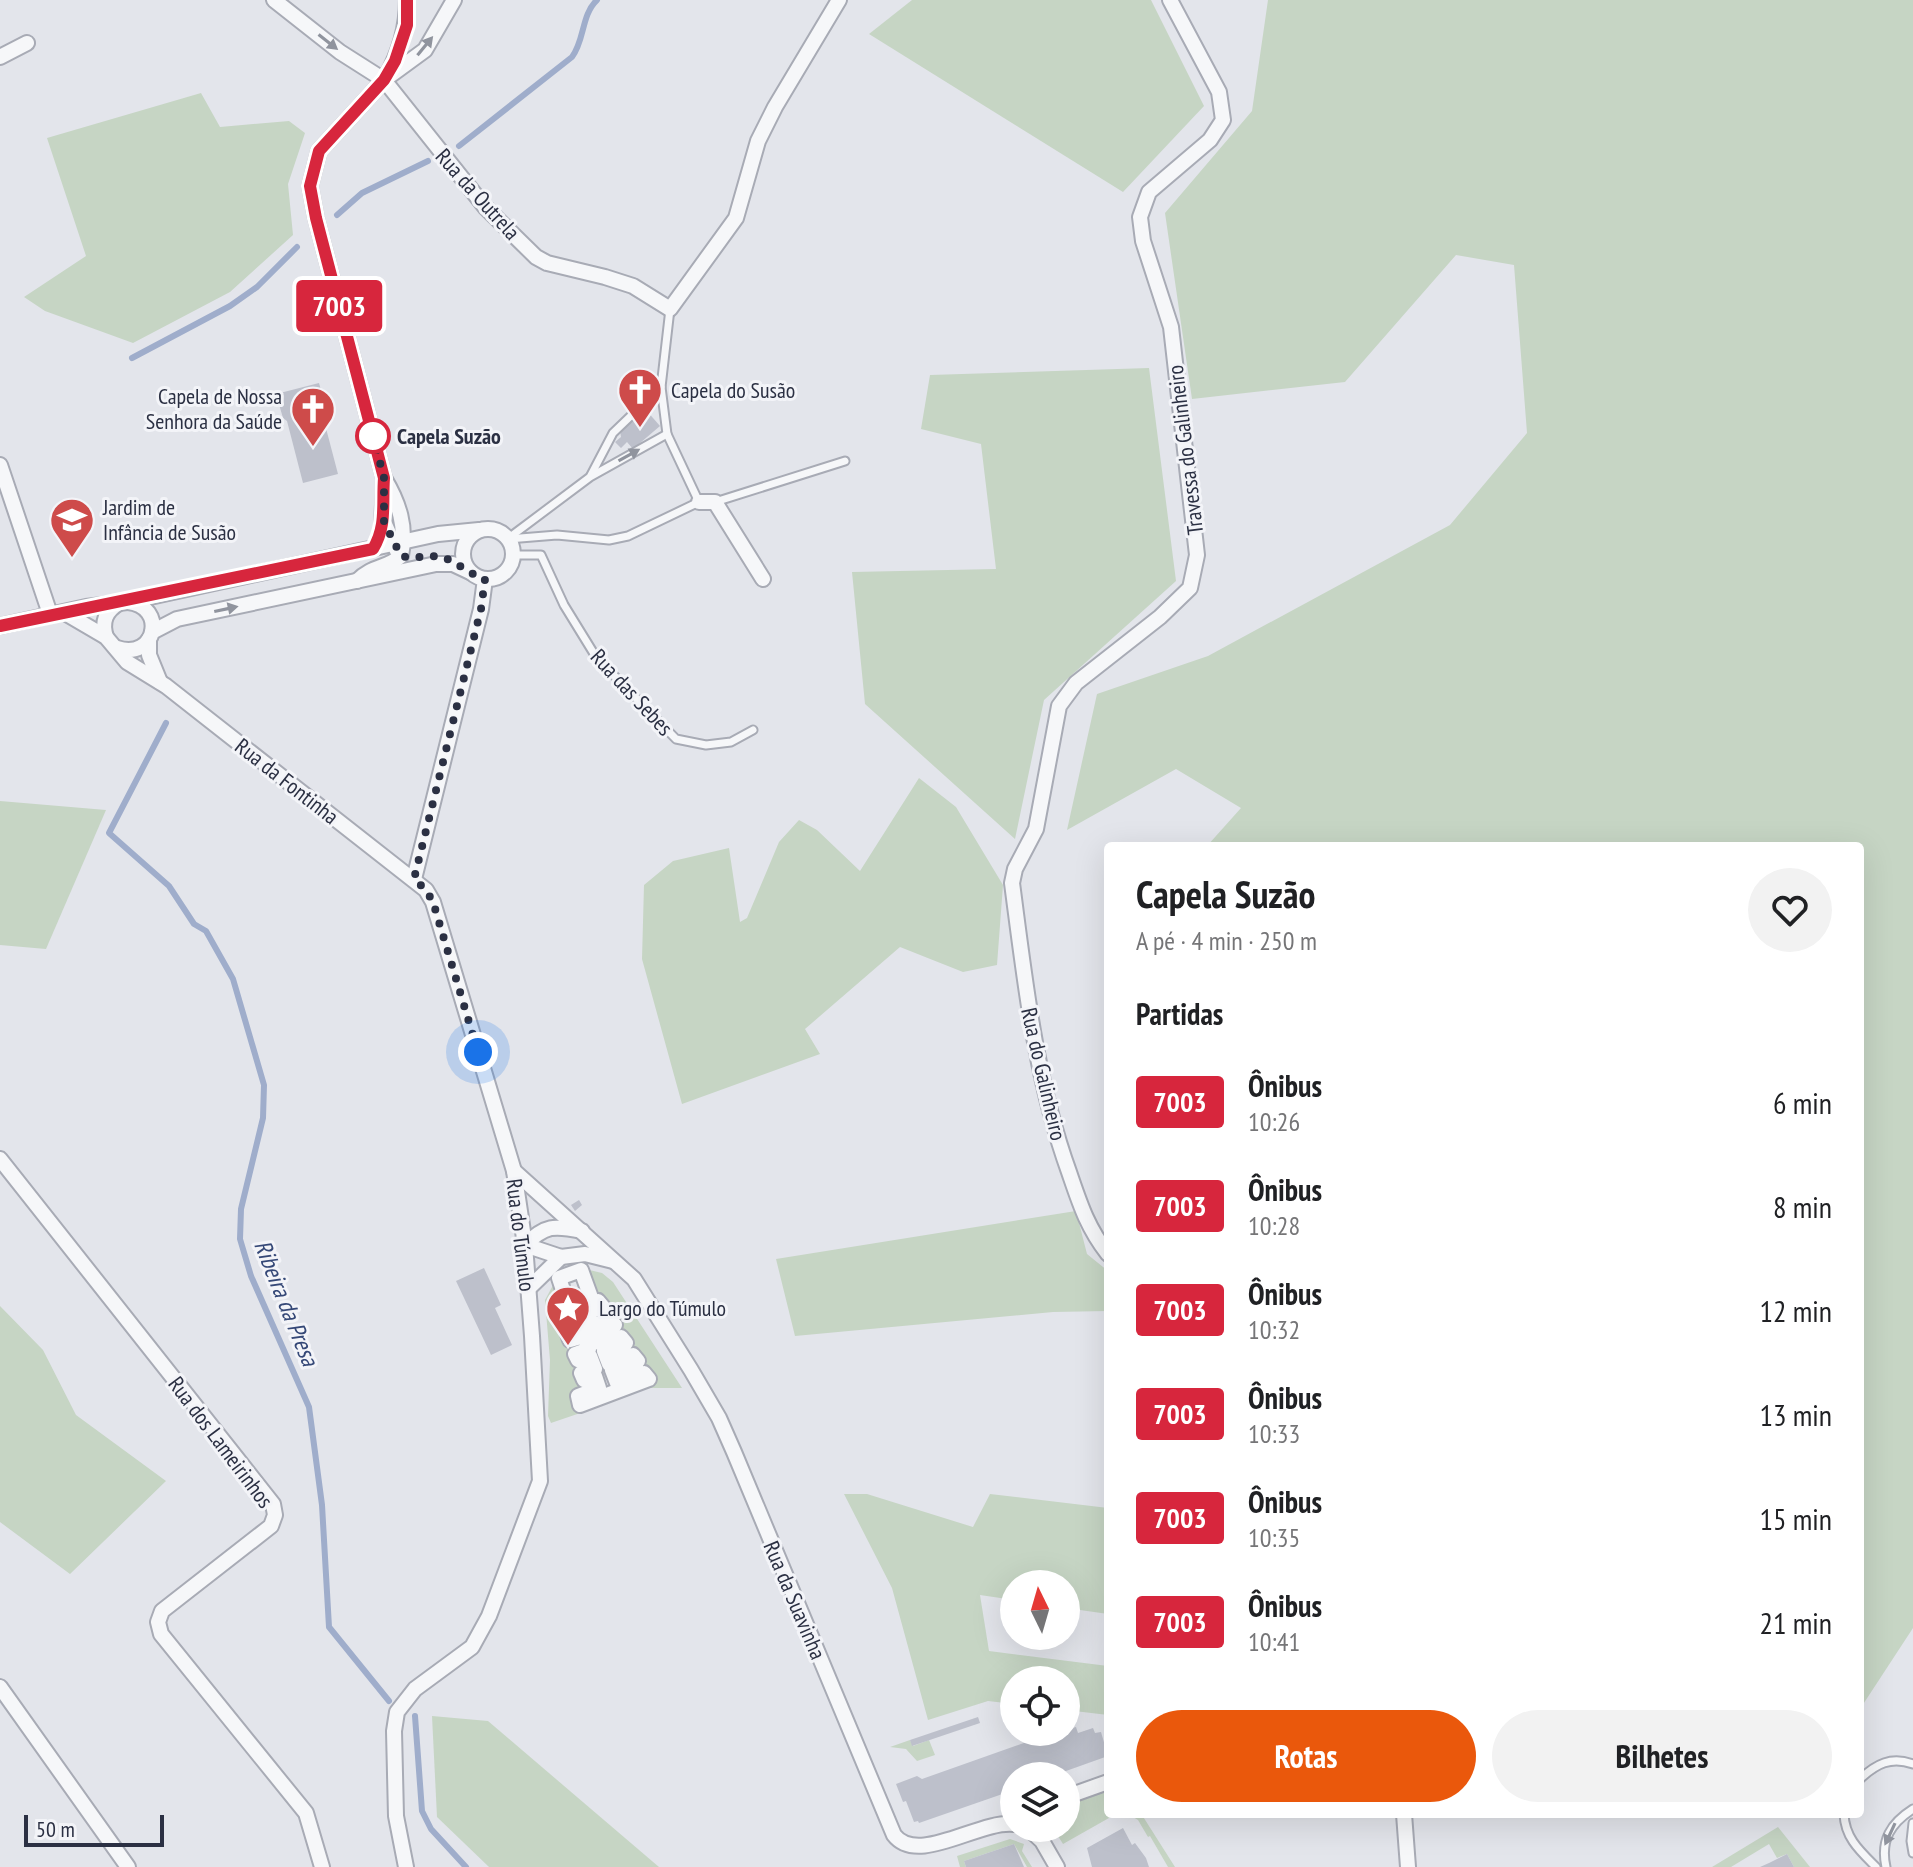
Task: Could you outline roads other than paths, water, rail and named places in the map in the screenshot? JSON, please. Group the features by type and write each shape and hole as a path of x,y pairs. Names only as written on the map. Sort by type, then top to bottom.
{"street":[{"name":"Rua da Outrela","path":"274,0 340,52 384,80 485,207 536,257 547,263 633,286 670,309"},
{"path":"384,80 395,61 407,25 407,0"},
{"path":"428,537 409,525 384,478 310,186 319,151 384,80 425,50 454,0"},
{"path":"670,309 729,232 736,218 758,141 839,0"},
{"name":"Travessa do Galinheiro","path":"1012,883 1015,869 1036,829 1059,706 1076,683 1160,617 1190,588 1197,555 1171,327 1143,241 1140,217 1149,192 1210,140 1223,120 1219,92 1170,0"},
{"path":"0,57 27,43"},
{"path":"0,465 58,614 106,637 117,648 133,651 141,648 150,636 177,619 436,564 453,564"},
{"path":"373,549 384,522 384,478"},
{"path":"699,502 715,502 763,579"},
{"path":"357,581 369,568 393,563 399,547 401,514"},
{"path":"0,626 373,549 399,547 428,537 495,530 508,539 513,555 501,576 485,579 445,558 412,559 399,547 384,522"},
{"path":"470,572 465,565 463,548 472,534 479,530"},
{"path":"414,879 481,609 485,579"},
{"path":"106,637 103,629 107,613 123,602 136,603 148,612 152,619 149,655 160,682"},
{"name":"Rua da Fontinha","path":"117,648 127,662 160,682 414,879"},
{"name":"Rua do Túmulo","path":"406,1867 396,1816 394,1731 397,1712 415,1689 472,1647 489,1616 540,1481 525,1245 514,1171 433,902 414,879"},
{"name":"Rua do Galinheiro","path":"1012,883 1029,1017 1052,1125 1091,1232 1104,1249"},
{"name":"Rua dos Lameirinhos","path":"0,1159 273,1504 275,1515 271,1526 162,1611 158,1622 161,1634 306,1813 322,1867"},
{"name":"Rua da Suavinha","path":"514,1171 634,1279 719,1418 894,1835 905,1845 922,1847 984,1826 1000,1825"},
{"path":"583,1231 543,1229 525,1245 561,1257 585,1254 618,1262"},
{"path":"528,1289 561,1257"},
{"path":"581,1270 593,1303 598,1301 603,1307 588,1312 592,1326 609,1320 615,1325 596,1331 601,1344 621,1337 626,1343 604,1351 609,1364 633,1355 638,1361 612,1370 617,1383 644,1373 649,1379 580,1405 578,1396 599,1388 595,1376 584,1380 581,1373 595,1369 590,1356 578,1360 575,1354 589,1349 584,1336 570,1340 568,1334 583,1329 578,1316 564,1321 561,1314 570,1311 559,1278 581,1270"},
{"path":"0,1687 128,1867"},
{"path":"1080,1792 1104,1783"},
{"path":"1404,1818 1408,1867"},
{"path":"1043,1842 1057,1867"}],"lane":[{"path":"508,539 557,535 609,540 628,536 699,502 667,434 661,387 670,309"},
{"path":"590,477 613,433 661,387"},
{"path":"508,539 590,477 667,434"},
{"path":"715,502 845,461"},
{"name":"Rua das Sebes","path":"513,555 541,555 564,605 596,657 676,739 706,745 731,742 753,730"},
{"path":"1864,1776 1878,1764 1889,1761 1902,1759 1913,1764"},
{"path":"1886,1867 1885,1844 1889,1829 1913,1809"},
{"path":"1845,1818 1849,1837 1876,1867"},
{"path":"1913,1825 1913,1853"}],"waterway":[{"name":"Ribeira da Presa","path":"459,146 572,57 588,13 597,0"},
{"name":"Ribeira da Presa","path":"337,215 362,193 428,161"},
{"name":"Ribeira da Presa","path":"132,358 230,306 257,287 297,247"},
{"name":"Ribeira da Presa","path":"166,723 109,833 169,886 194,924 206,931 233,979 264,1085 263,1118 241,1209 240,1239 251,1276 309,1407 322,1505 329,1627 389,1701"},
{"name":"Ribeira da Presa","path":"415,1716 422,1811 431,1829 466,1867"}],"place":[{"name":"Capela do Susão","path":"640,429"},
{"name":"Capela Suzão","path":"373,436"},
{"name":"Capela de Nossa Senhora da Saúde","path":"313,448"},
{"name":"Jardim de Infância de Susão","path":"72,559"},
{"name":"Largo do Túmulo","path":"568,1347"}]}
